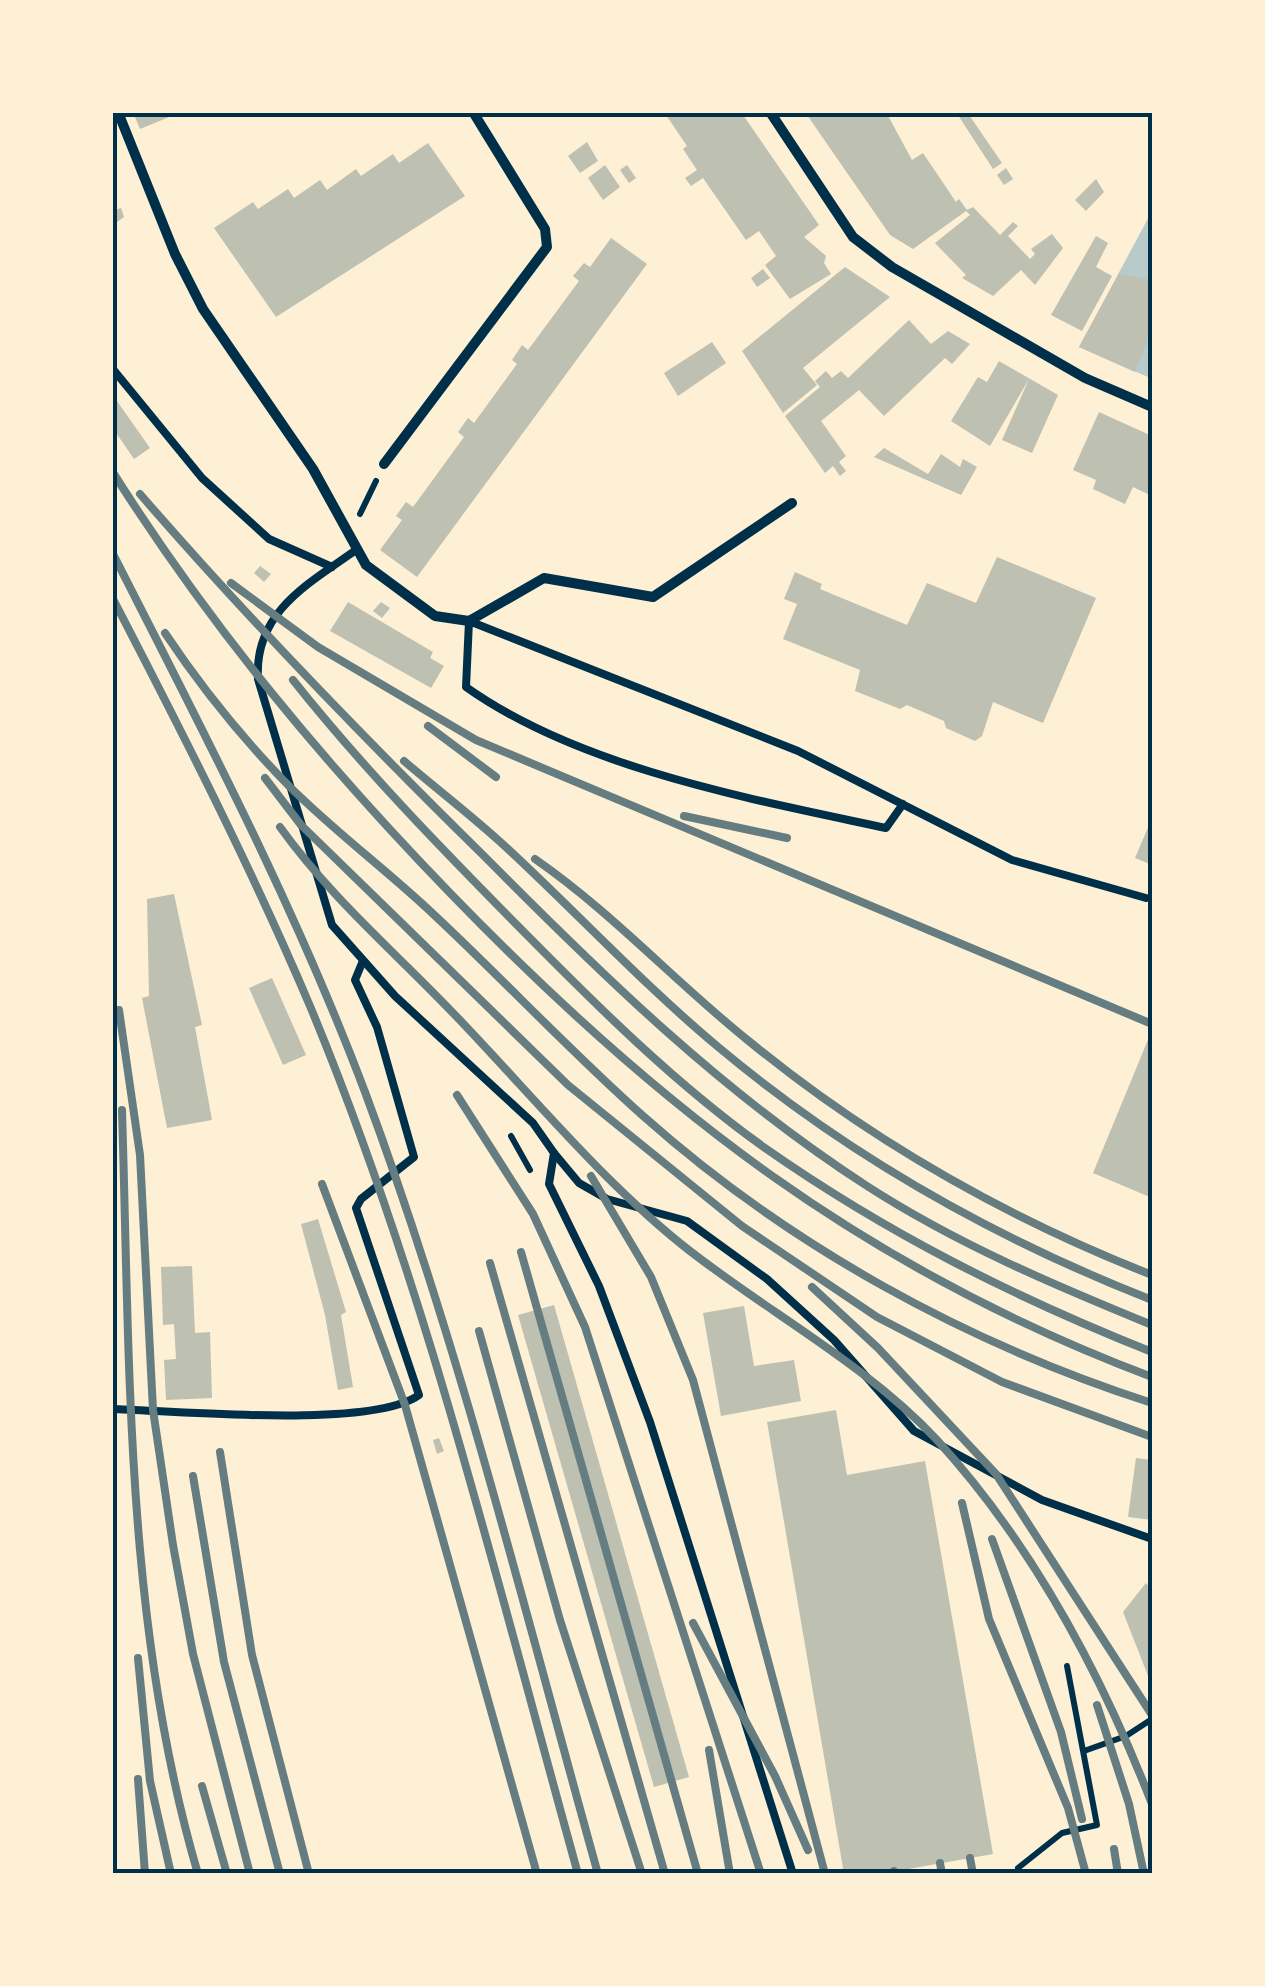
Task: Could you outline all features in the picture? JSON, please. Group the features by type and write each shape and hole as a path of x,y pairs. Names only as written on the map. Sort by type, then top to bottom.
{"street":[{"path":"118,112 175,254 203,309 313,469 366,565 435,616 469,621 544,578 653,597 792,503"},
{"path":"384,464 548,248 545,229 473,112"},
{"path":"770,112 852,238 892,268 1085,378 1152,407"}],"lane":[{"path":"112,368 202,478 269,539 332,567"},
{"path":"356,550 286,599 256,654 258,679 332,925 362,963 533,1123 579,1183 608,1199 687,1220 767,1279 834,1340 914,1432 1042,1500 1152,1539"},
{"path":"903,804 886,828 781,805 606,756 491,704 466,686 469,621 798,751 903,804 1012,860 1146,898"},
{"path":"112,1410 331,1414 405,1405 419,1395 357,1217 356,1208 364,1196 414,1157 376,1027 356,980 362,963"},
{"path":"554,1153 549,1184 599,1286 650,1422 793,1874"}],"path":[{"path":"348,538 384,464"},
{"path":"1018,1868 1062,1833 1097,1825 1067,1666"},
{"path":"1084,1752 1126,1736 1152,1719"}],"shaded area":[{"path":"1152,211 1152,367 1148,377 1079,347"}],"building":[{"path":"133,112 179,112 179,113 140,129"},
{"path":"664,112 741,112 819,225 804,237 826,256 824,263 831,274 790,299 765,265 776,256 759,231 746,240 703,178 691,186 685,178 697,170 683,149 687,146"},
{"path":"805,112 886,112 912,160 923,153 956,202 959,199 967,210 973,207 1000,235 1013,222 1018,226 1008,236 1030,259 1035,254 1031,249 1052,234 1063,248 1035,285 1021,270 993,296 962,278 966,275 935,243 970,215 966,211 913,249 890,235"},
{"path":"956,112 967,112 1002,163 993,169"},
{"path":"587,142 598,161 580,173 568,156"},
{"path":"428,143 465,196 276,317 214,228 253,202 258,209 288,189 294,198 320,180 327,190 356,169 361,176 393,154 399,163"},
{"path":"605,165 620,187 603,200 588,178"},
{"path":"627,165 636,178 629,183 620,170"},
{"path":"1006,168 1013,179 1004,185 997,175"},
{"path":"1096,179 1104,192 1086,211 1075,200"},
{"path":"121,208 124,217 112,226 112,211"},
{"path":"1096,236 1108,243 1096,267 1112,276 1082,331 1051,315"},
{"path":"611,238 647,264 417,577 380,550 402,520 396,516 406,502 413,507 464,437 458,432 468,418 474,423 517,364 512,360 522,345 528,350 579,281 573,276 584,263 590,267"},
{"path":"845,267 890,297 803,368 817,385 783,413 742,351"},
{"path":"763,269 770,278 757,287 751,278"},
{"path":"1119,274 1152,280 1152,329 1135,372 1079,347"},
{"path":"909,320 931,344 948,331 970,344 952,364 945,358 884,416 859,390 821,421 846,456 839,462 846,471 840,476 833,466 825,473 785,416 820,387 815,381 826,371 832,378 841,371 848,378"},
{"path":"712,342 726,363 678,396 664,373"},
{"path":"999,361 1058,395 1032,453 1002,440 1029,379 990,446 951,421 978,377 987,382"},
{"path":"112,394 150,448 134,459 112,427"},
{"path":"1099,412 1152,436 1152,496 1133,487 1125,504 1093,489 1096,480 1073,470"},
{"path":"884,448 928,474 941,454 960,467 963,459 977,467 961,495 874,457"},
{"path":"997,557 1096,598 1043,723 993,702 982,736 975,741 946,728 944,721 907,705 900,709 855,691 860,670 783,639 797,604 784,599 795,572 822,584 820,589 907,625 927,583 976,603"},
{"path":"260,566 271,574 264,582 254,573"},
{"path":"348,602 433,652 430,658 444,666 431,688 330,631"},
{"path":"381,602 390,608 382,618 373,611"},
{"path":"1152,818 1152,865 1135,858"},
{"path":"174,894 202,1025 195,1027 212,1120 167,1128 142,998 149,996 147,899"},
{"path":"272,978 306,1055 283,1065 249,988"},
{"path":"1152,1030 1152,1198 1093,1173"},
{"path":"318,1219 346,1312 341,1315 353,1387 338,1390 325,1315 301,1224"},
{"path":"192,1266 195,1333 210,1332 212,1398 166,1400 164,1360 176,1359 174,1324 163,1325 161,1267"},
{"path":"554,1305 689,1777 654,1787 518,1315"},
{"path":"744,1306 754,1366 794,1360 801,1401 721,1416 703,1313"},
{"path":"836,1410 847,1475 925,1461 993,1854 880,1874 844,1874 767,1422"},
{"path":"439,1438 444,1451 437,1454 433,1440"},
{"path":"1136,1458 1152,1460 1152,1520 1128,1517"},
{"path":"1146,1583 1152,1590 1152,1686 1123,1612"}],"railway":[{"path":"112,471 188,584 313,743 451,894 609,1046 773,1177 860,1234 952,1287 1049,1334 1152,1377"},
{"path":"140,494 265,633 395,768 574,946 714,1073 814,1150 901,1207 1006,1262 1152,1325"},
{"path":"112,552 278,886 365,1092 461,1382 598,1874"},
{"path":"231,583 318,647 476,740 1152,1024"},
{"path":"112,597 264,902 351,1111 457,1436 578,1874"},
{"path":"165,633 223,712 289,786 430,911 615,1090 698,1163 819,1248 882,1286 1015,1351 1152,1403"},
{"path":"293,680 374,776 576,985 732,1123 811,1179 905,1236 1001,1286 1152,1352"},
{"path":"428,726 496,777"},
{"path":"404,761 495,838 690,1023 818,1123 979,1221 1152,1300"},
{"path":"265,778 301,825 568,1085 742,1226 877,1317 1002,1382 1152,1437"},
{"path":"684,816 787,838"},
{"path":"280,827 342,901 627,1197 690,1251 880,1388 937,1440 1004,1522 1061,1612 1110,1706 1152,1804"},
{"path":"535,859 591,902 750,1042 843,1112 993,1202 1152,1275"},
{"path":"119,1010 140,1155 153,1410 173,1545 193,1654 250,1874"},
{"path":"457,1095 533,1214 585,1327 761,1874"},
{"path":"122,1110 130,1398 144,1591 156,1686 198,1874"},
{"path":"591,1176 651,1277 693,1380 825,1874"},
{"path":"322,1184 405,1405 537,1874"},
{"path":"521,1252 698,1874"},
{"path":"490,1263 665,1874"},
{"path":"812,1287 878,1348 996,1474 1152,1715"},
{"path":"479,1331 560,1620 642,1874"},
{"path":"220,1452 252,1655 309,1874"},
{"path":"193,1476 224,1662 280,1874"},
{"path":"962,1503 989,1619 1068,1808 1086,1874"},
{"path":"992,1539 1061,1732 1082,1819"},
{"path":"693,1623 775,1776 808,1850"},
{"path":"138,1658 150,1781 171,1874"},
{"path":"1097,1705 1129,1804 1144,1874"},
{"path":"709,1750 730,1874"},
{"path":"138,1779 145,1874"},
{"path":"202,1786 227,1874"},
{"path":"1114,1849 1118,1874"},
{"path":"970,1858 973,1874"},
{"path":"940,1863 942,1874"}]}
